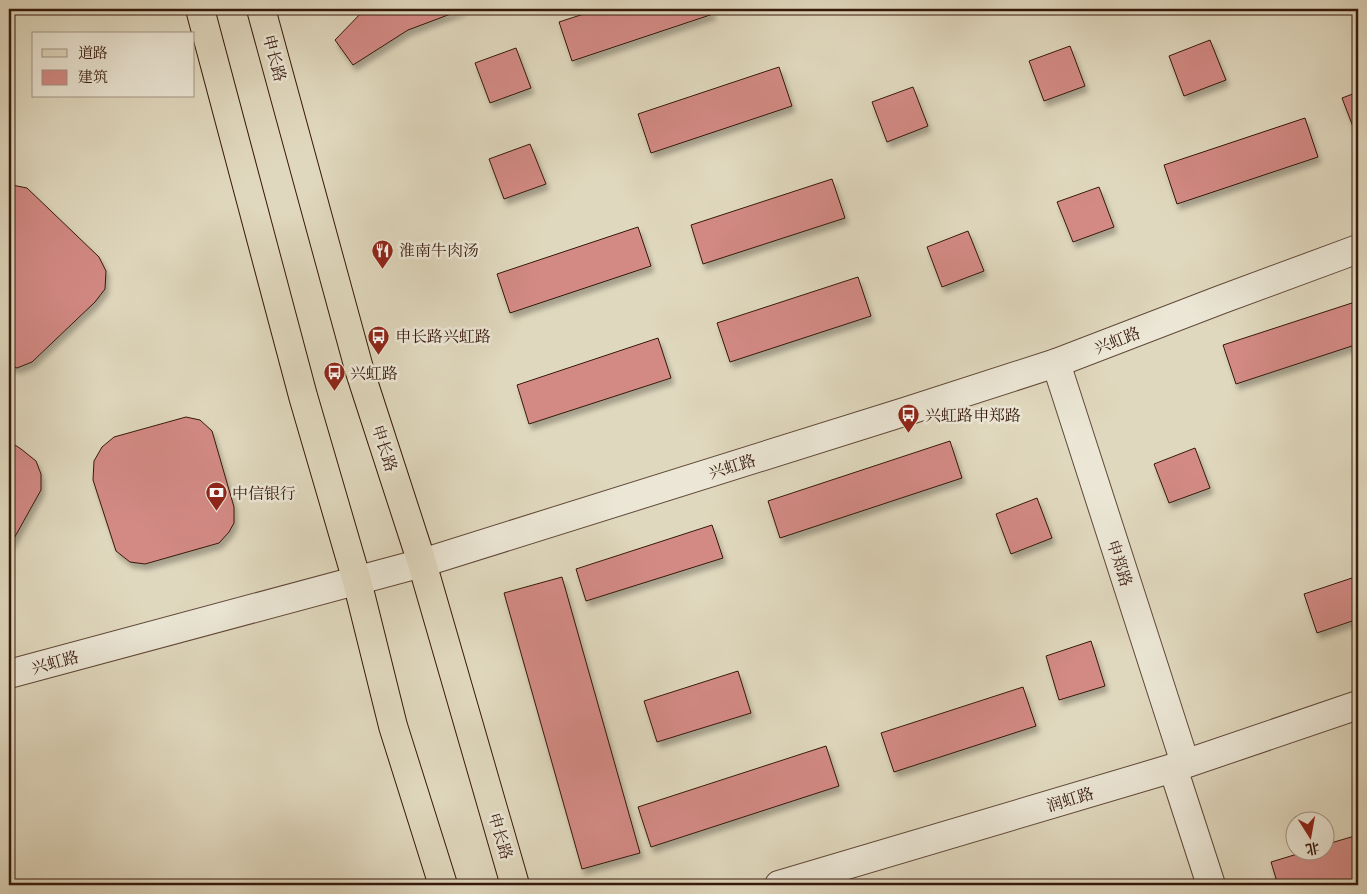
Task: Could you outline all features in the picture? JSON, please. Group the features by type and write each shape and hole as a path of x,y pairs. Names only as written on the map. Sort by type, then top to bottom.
{"main road":[{"path":"200,9 303,396 357,580 393,726 443,885"},
{"name":"申长路","path":"261,9 360,372 422,563 515,885"}],"street":[{"name":"兴虹路","path":"9,674 422,563 904,412 1056,363 1220,300 1358,250"},
{"name":"申郑路","path":"1056,363 1179,766 1211,885"},
{"name":"润虹路","path":"779,885 1179,766 1358,706"}],"building":[{"path":"365,9 464,9 408,30 353,65 335,40"},
{"path":"599,9 711,9 713,14 572,61 559,22"},
{"path":"1210,40 1226,80 1184,96 1169,56"},
{"path":"1070,46 1085,86 1044,101 1029,61"},
{"path":"516,48 531,88 490,103 475,63"},
{"path":"779,67 792,106 651,153 638,114"},
{"path":"913,87 928,126 887,142 872,102"},
{"path":"1358,92 1358,137 1357,137 1342,98"},
{"path":"1305,118 1318,157 1177,204 1164,165"},
{"path":"530,144 546,184 504,199 489,159"},
{"path":"832,179 845,218 703,264 691,225"},
{"path":"9,186 27,188 99,257 106,271 105,289 95,302 32,362 17,368 9,365"},
{"path":"1099,187 1114,227 1073,242 1057,202"},
{"path":"638,227 651,266 510,313 497,274"},
{"path":"968,231 984,271 942,287 927,247"},
{"path":"858,277 871,316 730,362 717,323"},
{"path":"1358,301 1358,344 1236,384 1223,345"},
{"path":"658,338 671,378 529,424 517,385"},
{"path":"186,417 200,420 212,431 234,507 234,523 219,543 145,564 130,562 116,551 93,480 94,461 102,447 114,437"},
{"path":"9,441 36,461 41,474 41,490 9,546"},
{"path":"950,441 962,478 780,538 768,501"},
{"path":"1195,448 1210,488 1169,503 1154,464"},
{"path":"1037,498 1052,538 1011,554 996,514"},
{"path":"712,525 723,558 586,601 576,569"},
{"path":"1358,576 1358,619 1317,633 1304,594"},
{"path":"562,577 640,853 582,869 504,593"},
{"path":"1091,641 1105,686 1059,700 1046,656"},
{"path":"738,671 751,713 657,742 644,701"},
{"path":"1023,687 1036,726 894,772 881,733"},
{"path":"826,746 839,786 651,847 638,807"},
{"path":"1358,835 1358,885 1278,885 1271,862 1284,858 1284,862 1334,862 1334,842"}],"place":[{"name":"淮南牛肉汤","path":"383,269"},
{"name":"申长路兴虹路","path":"379,355"},
{"name":"兴虹路","path":"334,392"},
{"name":"兴虹路申郑路","path":"909,434"},
{"name":"中信银行","path":"216,512"}]}
